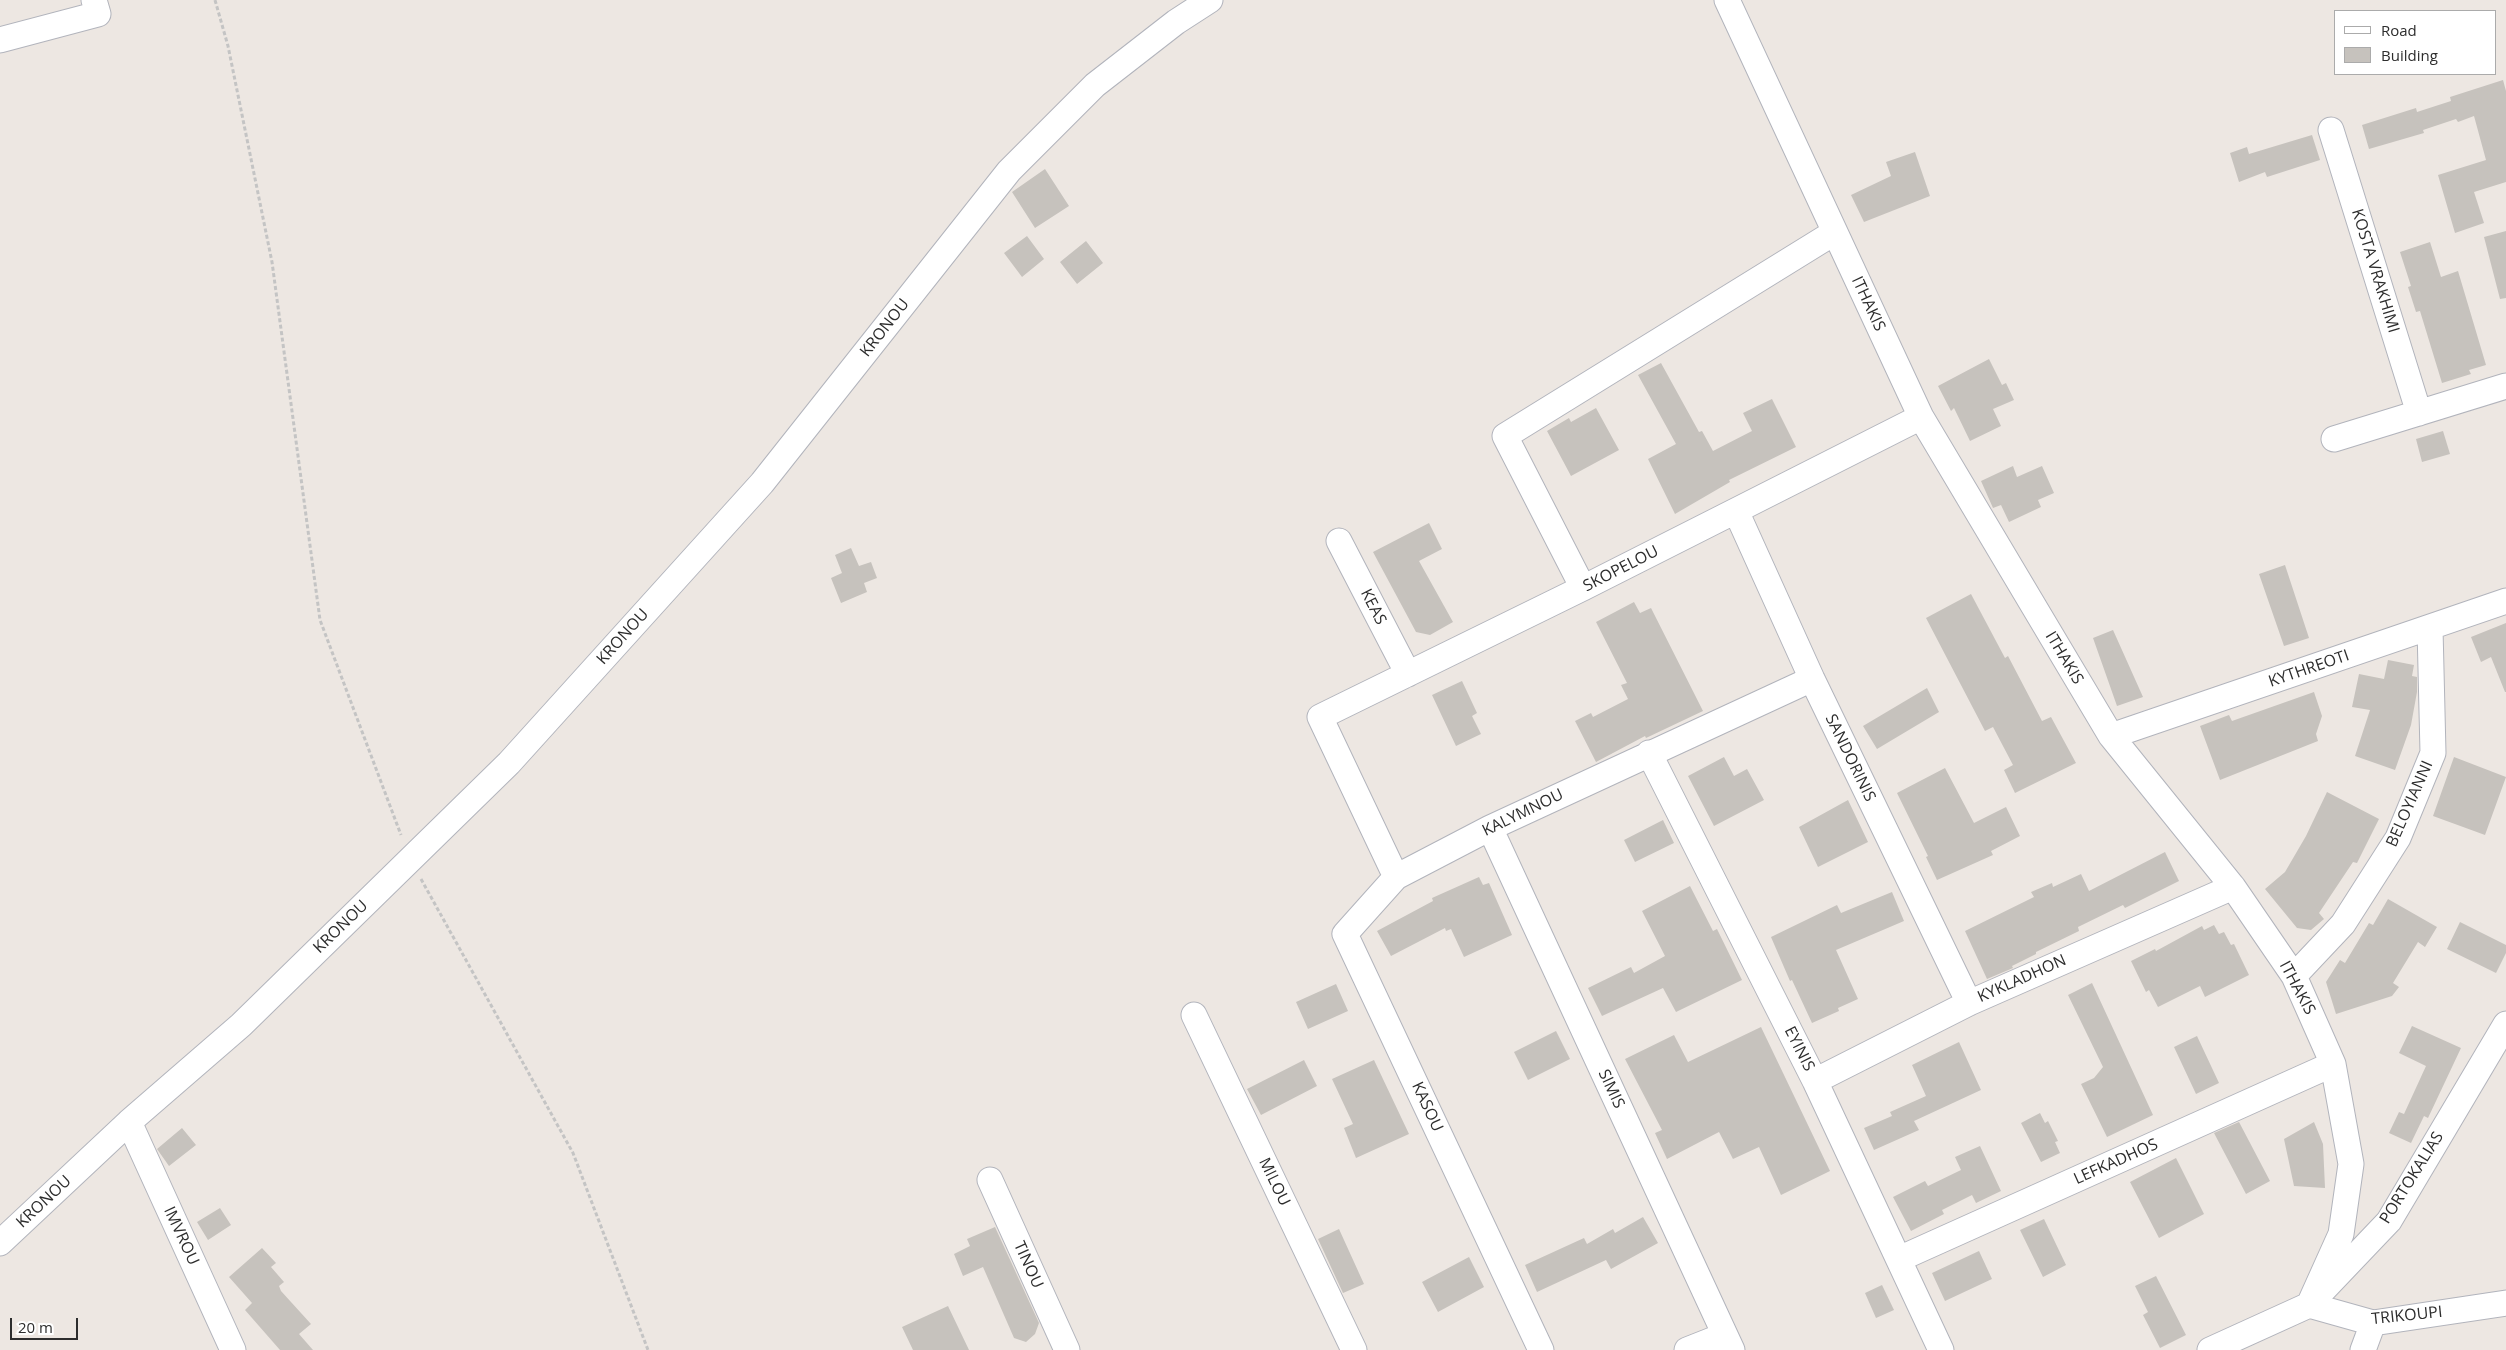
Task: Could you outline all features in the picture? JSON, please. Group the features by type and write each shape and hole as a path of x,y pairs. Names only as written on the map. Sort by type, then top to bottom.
{"street":[{"path":"0,40 98,14 94,0"},
{"name":"KRONOU","path":"0,1243 129,1122 241,1025 509,763 762,483 1009,171 1095,85 1176,22 1210,0"},
{"name":"ITHAKIS","path":"1727,0 1921,417 2111,736 2232,887 2294,976 2333,1064 2351,1164 2341,1234 2309,1305"},
{"name":"KOSTA VRAKHIMI","path":"2331,130 2419,413"},
{"path":"1583,588 1505,436 1835,232"},
{"path":"2334,438 2506,386"},
{"name":"SKOPELOU","path":"1396,877 1320,717 1583,588 1921,417"},
{"name":"SANDORINIS","path":"1736,510 1812,679 1969,1002"},
{"name":"KEAS","path":"1339,541 1408,674"},
{"name":"KYTHREOTI","path":"2111,736 2506,601"},
{"name":"BELOYIANNI","path":"2294,976 2343,924 2393,846 2433,752 2430,628"},
{"name":"KALYMNOU","path":"1396,877 1490,828 1812,679"},
{"name":"EYINIS","path":"1649,753 1815,1081 1941,1350"},
{"name":"SIMIS","path":"1490,828 1728,1342"},
{"name":"KASOU","path":"1396,877 1346,934 1541,1350"},
{"name":"KYKLADHON","path":"1815,1081 1969,1002 2232,887"},
{"name":"MILOU","path":"1194,1015 1354,1350"},
{"name":"PORTOKALIAS","path":"2210,1350 2309,1305 2389,1221 2506,1024"},
{"name":"LEFKADHOS","path":"1899,1259 2333,1064"},
{"name":"IMVROU","path":"129,1122 233,1350"},
{"name":"TINOU","path":"990,1180 1063,1349"},
{"name":"TRIKOUPI","path":"2309,1305 2373,1322 2506,1303"},
{"path":"2363,1350 2373,1322"},
{"path":"1687,1350 1728,1342"}],"path":[{"path":"215,0 228,46 272,262 320,620 410,860 573,1153 648,1350"}],"building":[{"path":"2503,80 2506,91 2506,182 2474,192 2484,223 2455,233 2438,175 2486,160 2474,116 2458,122 2456,119 2423,130 2424,133 2369,149 2362,125 2416,108 2417,112 2451,101 2450,97"},
{"path":"2312,135 2320,160 2267,177 2265,172 2239,182 2230,153 2247,147 2249,154"},
{"path":"1915,152 1930,196 1864,222 1851,195 1891,176 1886,162"},
{"path":"1045,169 1069,206 1035,228 1012,192"},
{"path":"2506,231 2506,298 2500,299 2484,237"},
{"path":"1027,236 1044,259 1022,277 1004,253"},
{"path":"1086,241 1103,263 1077,284 1060,262"},
{"path":"2430,242 2441,277 2458,271 2486,365 2469,370 2471,374 2442,383 2420,311 2416,312 2408,287 2411,286 2400,252"},
{"path":"1989,359 2002,385 2006,383 2014,400 1993,409 2001,426 1970,441 1954,408 1951,411 1938,386"},
{"path":"1661,363 1699,432 1702,431 1713,451 1752,431 1743,413 1772,399 1796,447 1729,480 1730,482 1675,514 1648,459 1676,444 1638,375"},
{"path":"1596,408 1619,450 1571,476 1547,431 1569,418 1571,422"},
{"path":"2443,431 2450,454 2422,462 2416,439"},
{"path":"2013,466 2017,477 2042,466 2054,493 2038,500 2041,507 2009,522 2001,505 1993,508 1981,481"},
{"path":"1429,523 1442,549 1419,561 1453,622 1430,635 1416,632 1373,552"},
{"path":"851,548 859,566 871,562 877,578 864,583 867,592 841,603 831,578 842,573 835,555"},
{"path":"2285,565 2309,638 2284,646 2259,574"},
{"path":"1971,594 2005,658 2008,656 2042,721 2051,717 2076,763 2015,793 2004,770 2013,765 1993,727 1985,731 1926,618"},
{"path":"1634,602 1640,613 1651,608 1703,711 1646,738 1645,736 1596,762 1575,721 1591,713 1593,717 1628,699 1621,685 1627,683 1596,622"},
{"path":"2506,623 2505,692 2491,657 2481,662 2471,637"},
{"path":"2113,630 2143,697 2117,706 2093,638"},
{"path":"2388,660 2414,665 2412,676 2417,677 2417,692 2411,725 2395,770 2355,756 2370,710 2352,707 2359,674 2384,679"},
{"path":"1462,681 1477,713 1472,716 1481,734 1456,746 1432,695"},
{"path":"1927,688 1939,712 1877,749 1863,726"},
{"path":"2314,692 2322,716 2316,734 2318,741 2220,780 2200,726 2229,715 2232,721"},
{"path":"1724,757 1734,776 1747,769 1764,800 1714,826 1688,776"},
{"path":"2454,757 2506,777 2485,835 2433,816"},
{"path":"1945,768 1974,823 2006,807 2020,836 1991,851 1993,855 1937,880 1926,857 1928,856 1897,793"},
{"path":"2327,792 2379,819 2357,863 2353,862 2319,913 2324,919 2311,930 2297,928 2265,889 2285,872 2306,836"},
{"path":"1848,800 1868,842 1818,867 1799,827"},
{"path":"1663,820 1674,843 1635,862 1624,840"},
{"path":"2165,852 2179,881 2125,908 2123,905 2078,927 2079,931 2036,952 2036,954 2012,966 2013,968 1987,979 1965,931 2034,897 2031,892 2052,883 2053,887 2081,874 2089,891"},
{"path":"1479,877 1483,885 1489,883 1512,935 1464,957 1451,929 1446,931 1445,928 1391,956 1377,931 1433,901 1432,898"},
{"path":"1690,886 1713,931 1717,929 1742,980 1676,1012 1663,988 1602,1016 1588,988 1631,967 1634,973 1665,956 1642,911"},
{"path":"1892,892 1904,921 1836,950 1858,999 1838,1008 1839,1011 1812,1023 1792,980 1790,981 1771,937 1837,905 1841,913"},
{"path":"2388,899 2437,927 2425,947 2418,942 2393,983 2399,987 2392,996 2336,1014 2326,982 2340,960 2345,963 2369,923 2373,925"},
{"path":"2460,922 2506,945 2506,953 2496,973 2447,949"},
{"path":"2214,925 2219,934 2224,932 2231,945 2234,944 2249,975 2205,997 2200,986 2158,1007 2149,990 2146,992 2131,961 2155,949 2156,951 2202,926 2204,930"},
{"path":"2092,983 2153,1115 2107,1137 2081,1084 2094,1078 2103,1067 2068,995"},
{"path":"1336,984 1348,1011 1308,1029 1296,1002"},
{"path":"2412,1026 2461,1048 2428,1118 2424,1116 2411,1143 2389,1133 2399,1112 2404,1114 2426,1066 2399,1053"},
{"path":"1761,1027 1830,1171 1781,1195 1759,1147 1733,1159 1719,1132 1667,1159 1655,1133 1662,1130 1625,1059 1674,1035 1688,1062"},
{"path":"1556,1031 1570,1059 1528,1080 1514,1052"},
{"path":"2197,1036 2219,1083 2196,1094 2174,1047"},
{"path":"1959,1042 1981,1090 1914,1121 1919,1130 1874,1150 1864,1128 1892,1116 1890,1112 1926,1096 1912,1065"},
{"path":"1304,1060 1317,1086 1261,1115 1247,1089"},
{"path":"1374,1060 1409,1134 1356,1158 1344,1128 1353,1124 1332,1079"},
{"path":"2040,1113 2045,1123 2048,1121 2058,1141 2055,1142 2060,1153 2041,1162 2021,1123"},
{"path":"2239,1122 2270,1181 2246,1194 2214,1133"},
{"path":"2314,1122 2323,1144 2325,1188 2294,1186 2284,1139"},
{"path":"182,1128 196,1145 169,1166 157,1149"},
{"path":"1980,1146 2001,1191 1976,1203 1972,1195 1942,1210 1944,1214 1911,1231 1893,1197 1925,1181 1928,1186 1961,1170 1955,1157"},
{"path":"2176,1158 2204,1214 2159,1238 2130,1182"},
{"path":"220,1208 231,1225 208,1240 197,1222"},
{"path":"1643,1217 1658,1243 1611,1269 1606,1260 1537,1292 1525,1265 1584,1238 1587,1244 1613,1229 1615,1233"},
{"path":"2044,1219 2066,1265 2043,1277 2020,1230"},
{"path":"995,1227 1039,1323 1035,1334 1026,1342 1014,1338 983,1267 963,1276 954,1254 970,1246 967,1239"},
{"path":"1339,1229 1364,1284 1343,1293 1318,1239"},
{"path":"262,1248 276,1263 271,1267 284,1282 279,1286 281,1291 311,1324 299,1334 313,1350 280,1350 245,1310 252,1303 229,1277"},
{"path":"1979,1251 1992,1279 1945,1301 1932,1273"},
{"path":"1469,1257 1484,1287 1438,1312 1422,1282"},
{"path":"2156,1276 2186,1335 2160,1348 2143,1315 2148,1312 2135,1286"},
{"path":"1882,1285 1894,1310 1876,1318 1865,1293"},
{"path":"948,1306 969,1350 913,1350 902,1327"}]}
